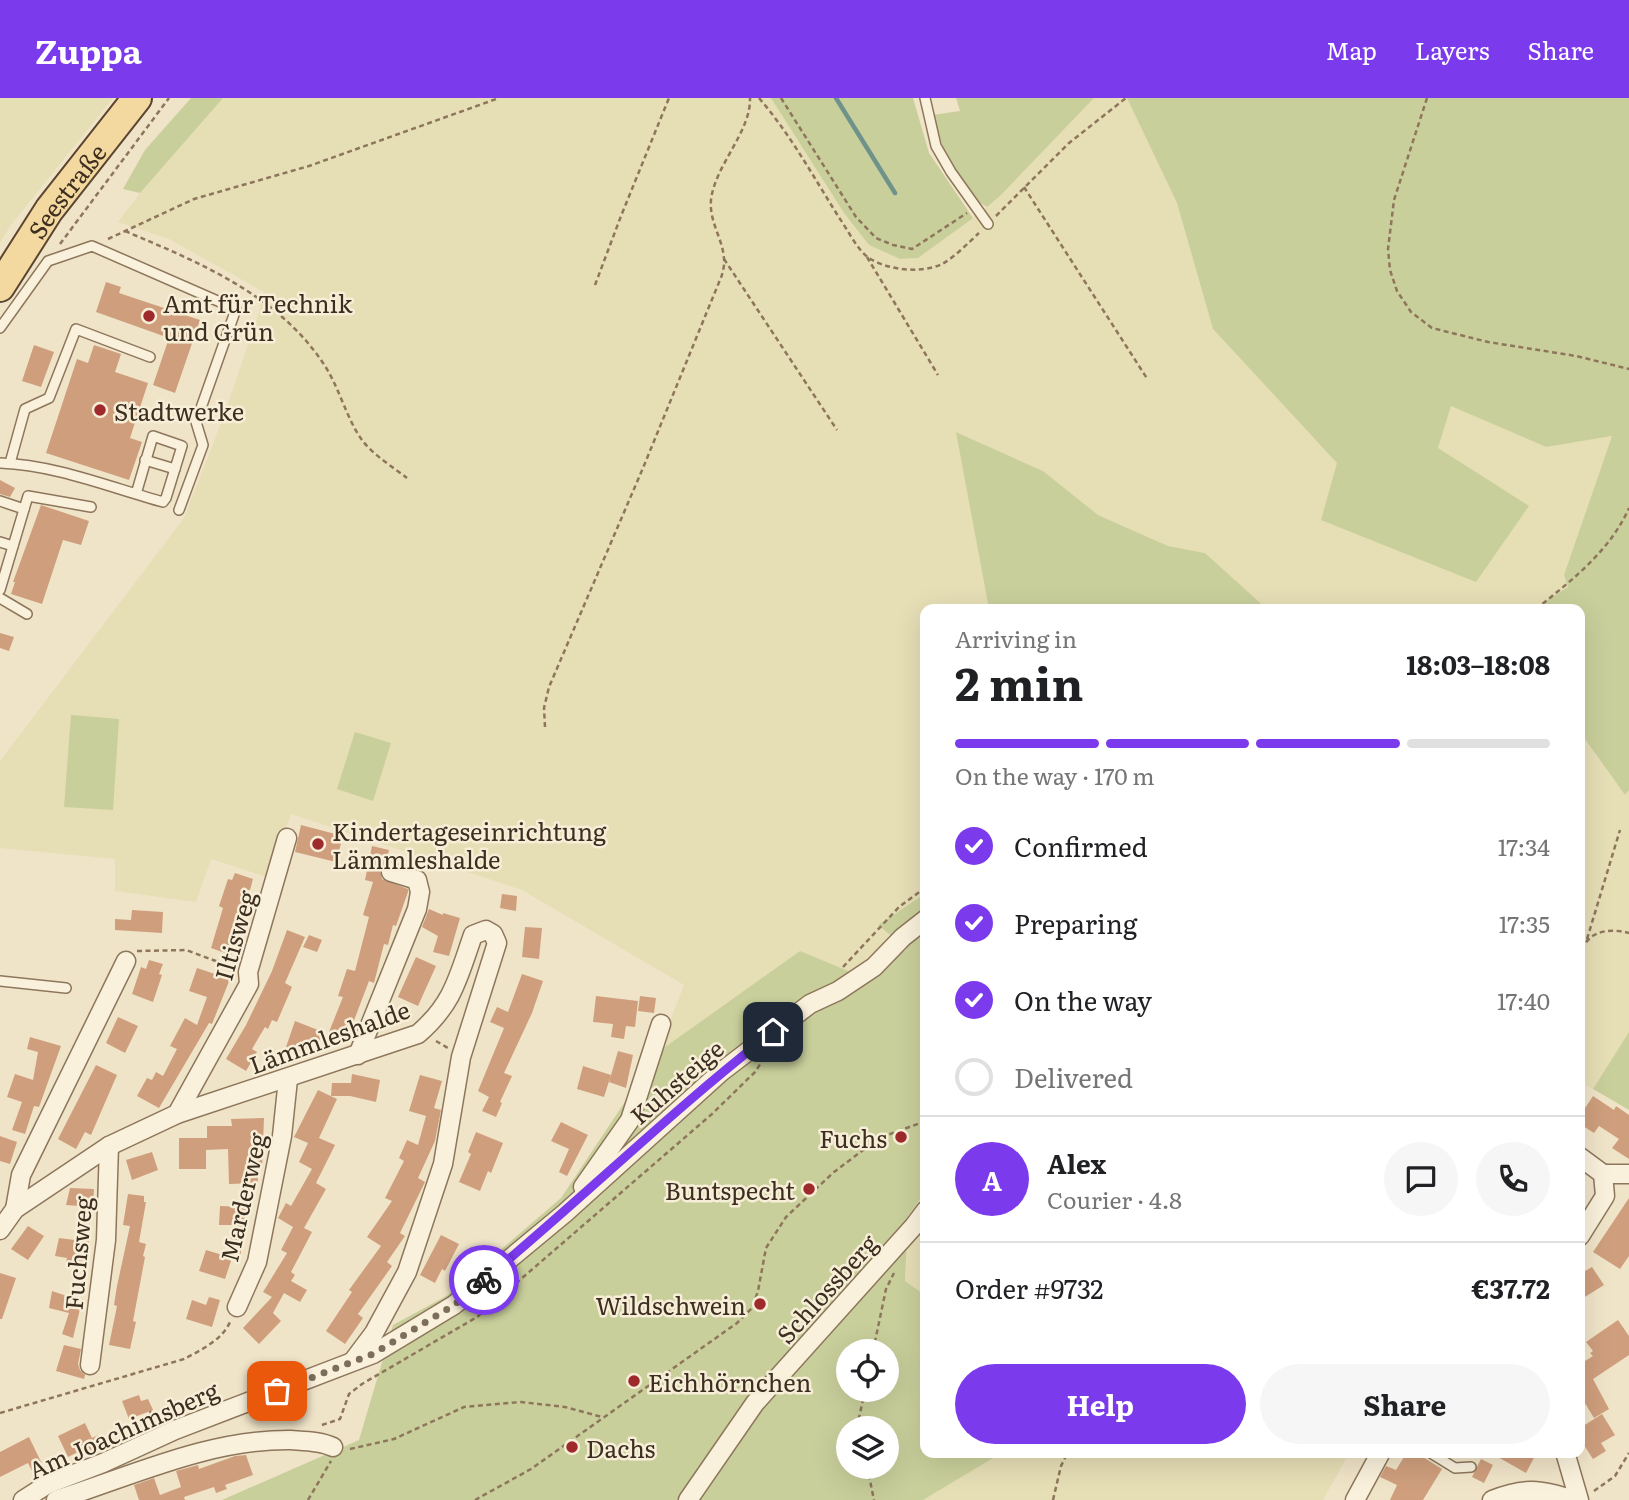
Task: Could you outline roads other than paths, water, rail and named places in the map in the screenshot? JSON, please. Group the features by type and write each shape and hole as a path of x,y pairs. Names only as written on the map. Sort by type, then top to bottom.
{"main road":[{"name":"Seestraße","path":"0,287 50,210 137,98"}],"street":[{"name":"Iltisweg","path":"177,1114 249,984 248,972 287,838"},
{"path":"358,1055 417,909 420,892 417,880 391,872"},
{"name":"Kuhsteige","path":"565,1213 721,1072 810,1004 838,991 874,967 920,924"},
{"name":"Lämmleshalde","path":"0,1230 15,1209 108,1146 177,1114 288,1079 421,1031 435,1020 453,993 473,935 486,930 493,934 497,943 461,1057 443,1164 407,1272 374,1333 353,1361"},
{"path":"15,1209 21,1175 126,961"},
{"path":"565,1213 630,1120 661,1024"},
{"name":"Marderweg","path":"237,1307 257,1262 282,1136 288,1079"},
{"name":"Fuchsweg","path":"90,1365 106,1240 108,1146"},
{"path":"1585,1161 1603,1174 1629,1174"},
{"path":"1585,1228 1605,1196 1603,1174"},
{"name":"Am Joachimsberg","path":"23,1500 48,1484 200,1420 373,1354 454,1305 565,1213"},
{"name":"Schlossberg","path":"688,1500 755,1403 920,1218"},
{"name":"Am Joachimsberg","path":"55,1500 198,1452 224,1447 264,1440 306,1441 334,1447"},
{"path":"1355,1500 1378,1458"},
{"path":"1568,1458 1586,1496"},
{"path":"1492,1500 1514,1492 1546,1490 1574,1500"}],"lane":[{"path":"925,98 936,146 988,224"},
{"path":"0,328 48,261 92,246 236,309 196,422 203,445 179,510"},
{"path":"135,494 153,436 182,446 163,502 135,494 41,466 5,463 25,409 49,398 76,329 150,357"},
{"path":"145,460 175,469"},
{"path":"0,590 28,496 90,507"},
{"path":"0,501 24,509"},
{"path":"0,542 13,546"},
{"path":"0,598 27,614"},
{"path":"0,981 66,988"},
{"path":"1439,1458 1455,1468 1471,1467"}],"waterway":[{"path":"836,98 895,193"}],"place":[{"name":"Amt für Technik und Grün","path":"149,316"},
{"name":"Stadtwerke","path":"100,410"},
{"name":"Kindertageseinrichtung Lämmleshalde","path":"318,844"},
{"name":"Fuchs","path":"901,1137"},
{"name":"Buntspecht","path":"809,1189"},
{"name":"Wildschwein","path":"760,1304"},
{"name":"Eichhörnchen","path":"634,1381"},
{"name":"Dachs","path":"572,1447"}]}
